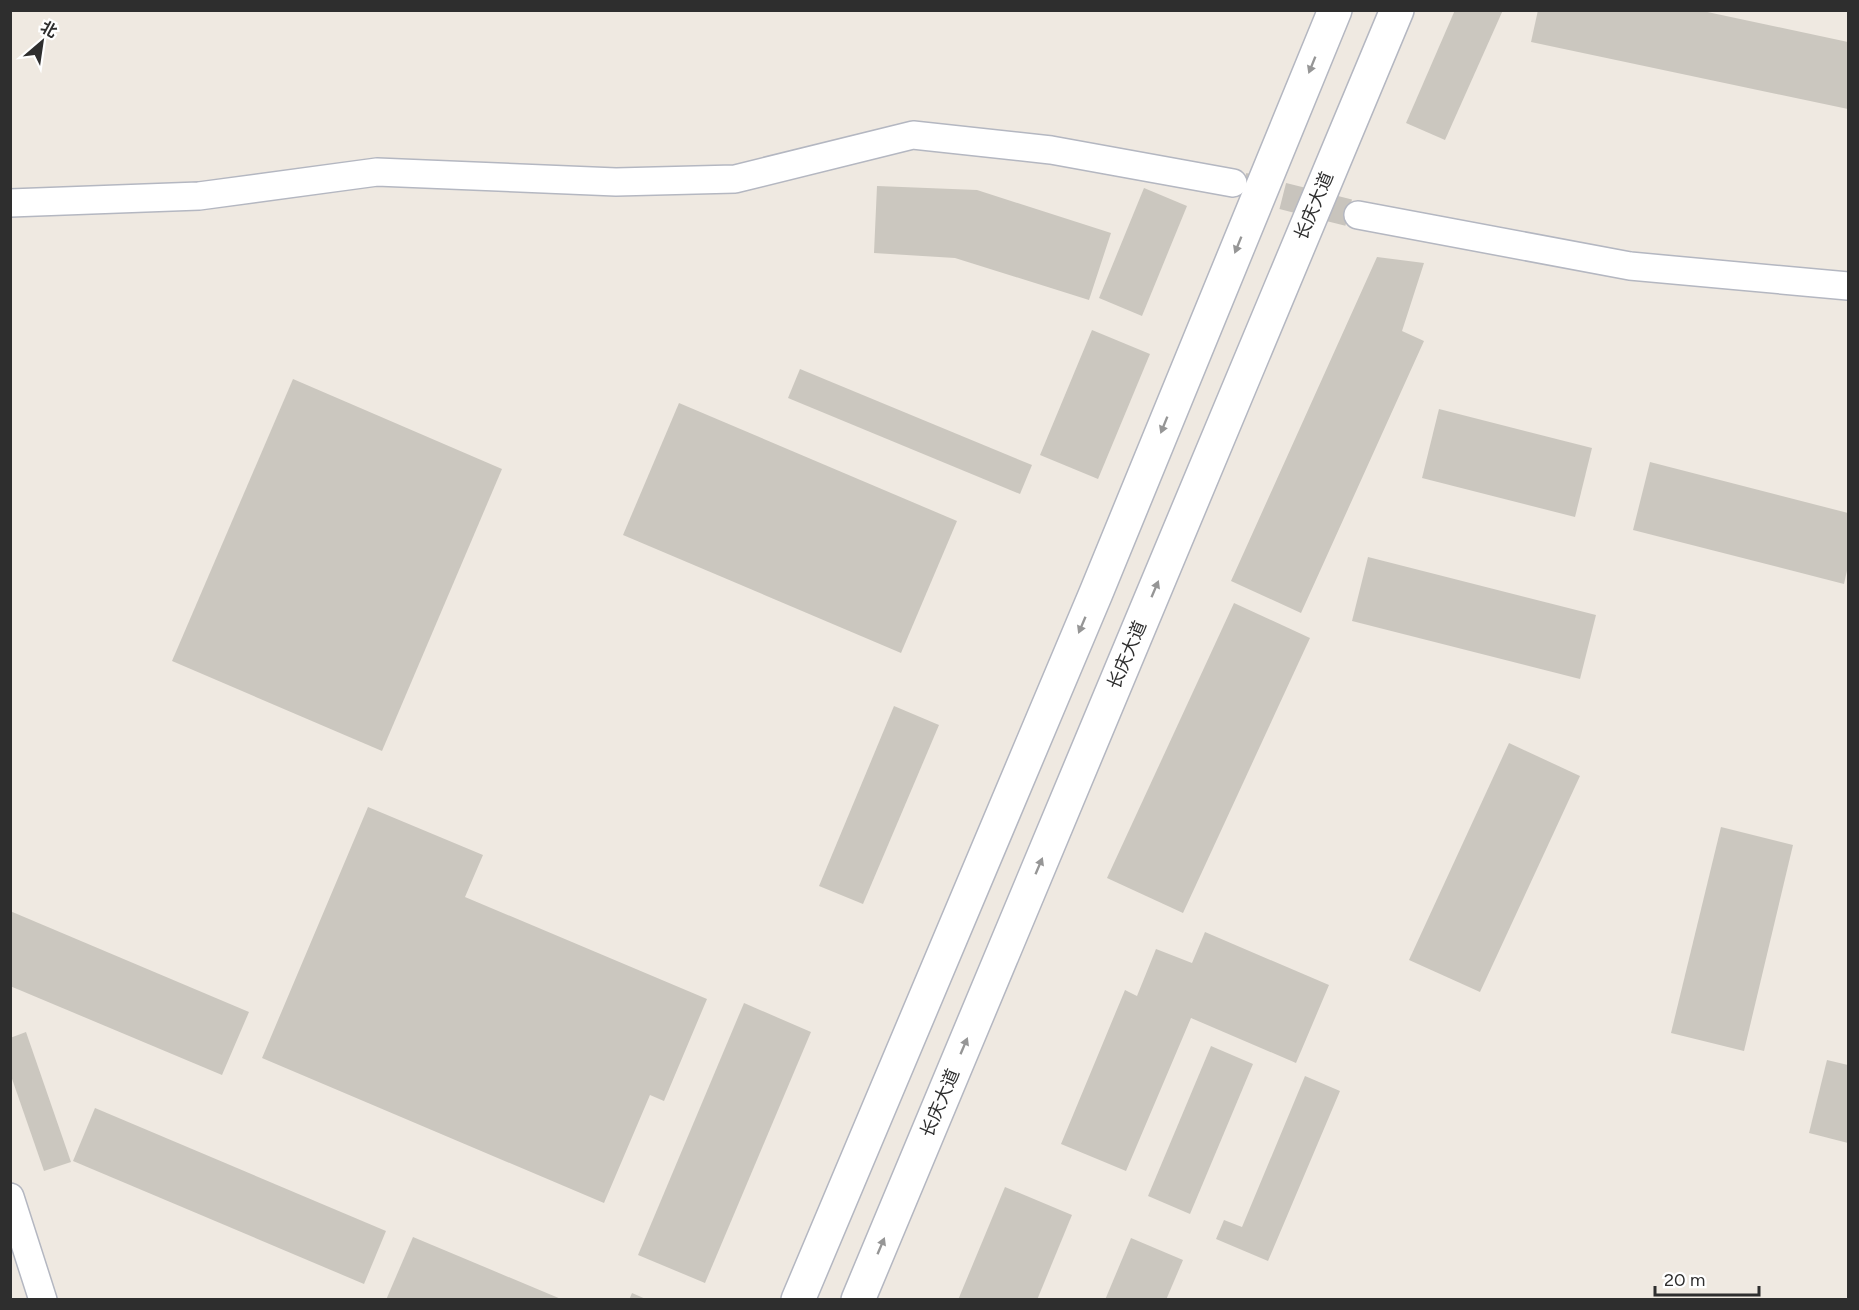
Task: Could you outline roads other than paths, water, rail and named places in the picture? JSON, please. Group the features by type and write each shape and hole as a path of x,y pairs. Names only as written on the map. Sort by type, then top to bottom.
{"main road":[{"path":"798,1299 1096,593 1335,10"},
{"name":"长庆大道","path":"858,1299 1396,10"}],"street":[{"path":"10,203 199,196 377,172 616,182 735,179 912,135 1051,150 1233,183"},
{"path":"1358,215 1630,266 1848,286"},
{"path":"10,1197 43,1299"}],"tunnel":[{"path":"1243,186 1358,215"}]}
